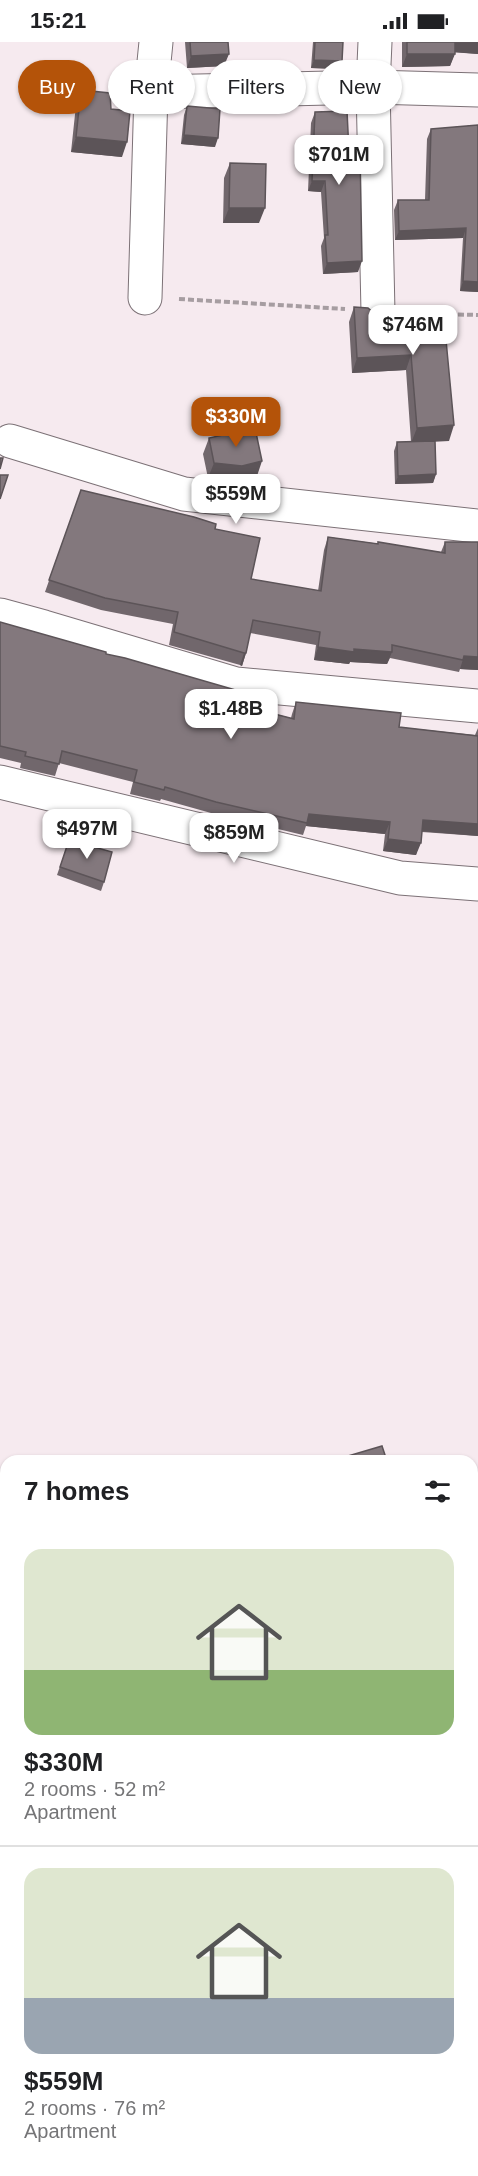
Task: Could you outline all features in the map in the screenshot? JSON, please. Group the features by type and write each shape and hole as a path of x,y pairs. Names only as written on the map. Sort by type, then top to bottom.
{"street":[{"path":"154,60 156,42"},
{"path":"374,60 375,42"},
{"path":"195,91 318,88"},
{"path":"402,88 478,90"},
{"path":"145,298 150,114"},
{"path":"374,114 378,312"},
{"path":"10,441 184,494 478,525"},
{"path":"0,615 236,684 478,706"},
{"path":"0,782 400,878 478,884"}],"path":[{"path":"145,298 378,312"},
{"path":"434,314 478,315"}],"building":[{"path":"190,42 228,42 229,54 191,56"},
{"path":"315,42 343,42 342,60 314,60"},
{"path":"407,42 455,42 455,54 407,54"},
{"path":"96,92 108,93 108,114 130,114 127,142 76,137 78,114 96,114"},
{"path":"195,107 207,108 207,114 220,114 218,138 184,135 186,114 195,114"},
{"path":"315,112 318,114 347,114 349,152 360,152 362,261 327,263 325,181 312,181"},
{"path":"478,125 478,282 463,281 466,228 399,231 398,200 429,200 431,129"},
{"path":"230,163 266,164 265,208 229,208"},
{"path":"354,307 368,308 375,314 383,316 394,312 443,308 454,425 417,428 411,355 357,358"},
{"path":"255,428 262,461 242,466 214,463 209,438"},
{"path":"435,441 436,474 398,476 397,442"},
{"path":"0,475 8,475 0,499"},
{"path":"81,490 194,517 216,524 215,529 260,538 251,579 321,591 328,537 378,544 378,542 445,553 445,542 478,542 478,657 464,656 463,660 392,645 392,652 354,649 354,652 318,647 320,632 253,620 246,653 244,653 174,632 178,612 105,598 49,580"},
{"path":"0,622 239,691 236,704 294,719 296,702 401,713 399,727 478,736 478,824 423,820 421,843 388,839 390,822 309,814 307,823 216,802 165,787 164,790 134,782 137,770 62,751 59,764 25,756 26,752 0,746"},
{"path":"69,840 112,852 104,882 60,867"},
{"path":"382,1446 385,1455 352,1455"}]}
